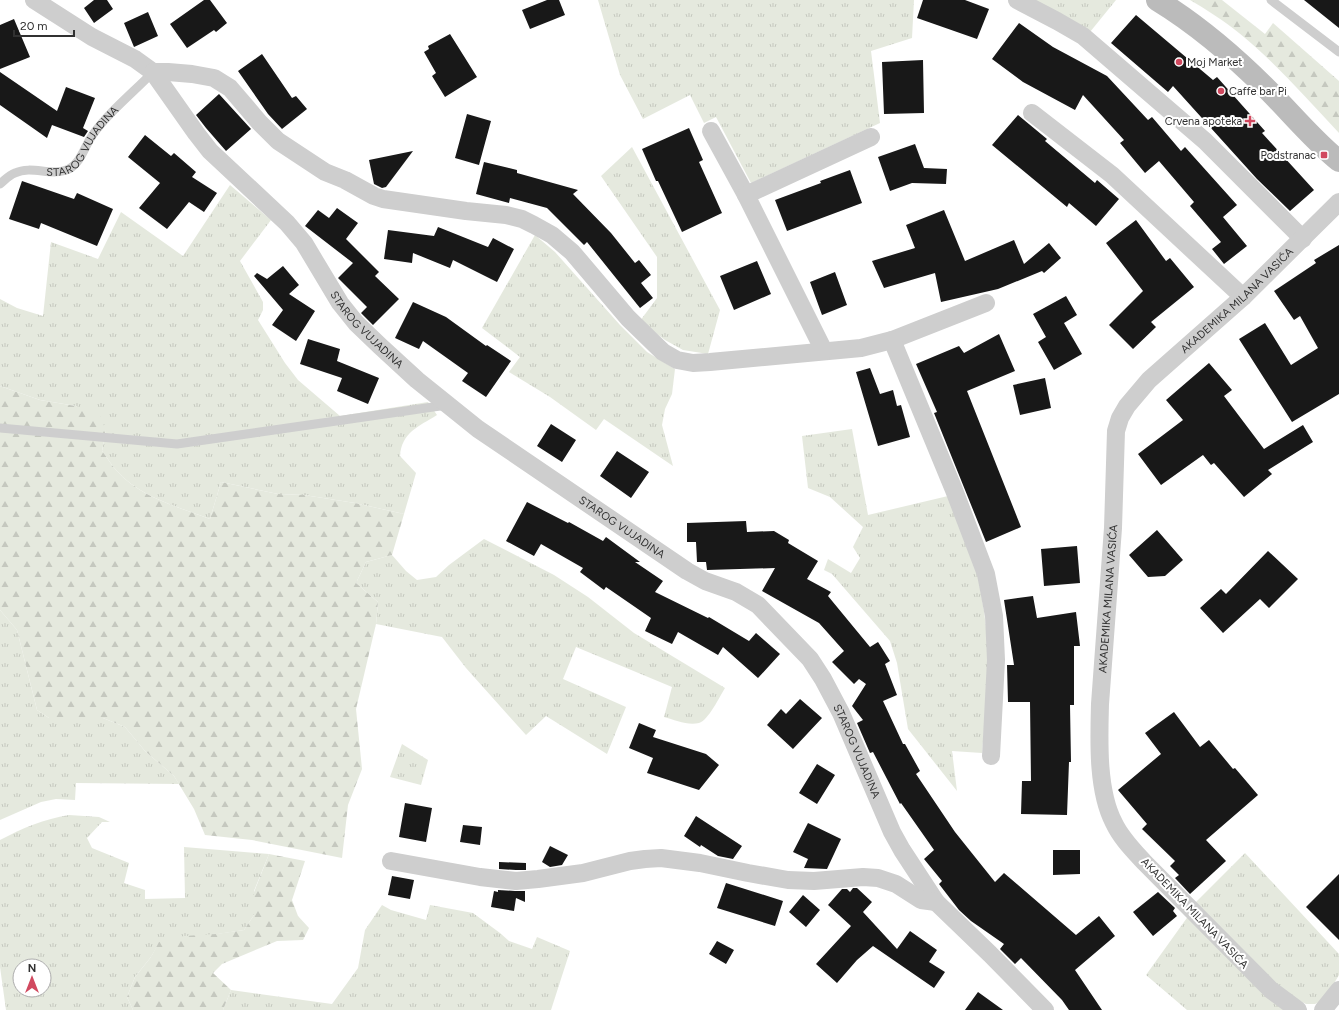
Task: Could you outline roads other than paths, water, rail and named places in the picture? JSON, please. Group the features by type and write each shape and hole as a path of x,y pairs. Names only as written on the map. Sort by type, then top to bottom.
{"street":[{"name":"STAROG VUJADINA","path":"34,0 92,37 135,59 153,72 210,151 287,223 304,243 340,303 356,323 385,351 448,404 478,429 687,571 705,581 736,592 758,606 810,659 823,679 857,748 892,832 936,902 1045,1010"},
{"path":"1018,0 1057,20 1083,36 1205,141 1302,239"},
{"path":"1157,0 1183,16 1238,61 1268,90 1317,142 1339,161"},
{"path":"153,72 192,74 214,78 230,88 278,141 325,172 345,180 374,196 383,199 466,211 506,215 522,219 534,225 552,235 572,252 645,336 663,352 677,360 693,364 861,348 892,340 986,303"},
{"path":"1032,113 1112,175 1243,297"},
{"path":"711,131 746,195 824,351"},
{"path":"746,195 871,137"},
{"name":"AKADEMIKA MILANA VASIĆA","path":"1298,1010 1271,990 1126,842 1114,824 1102,787 1099,721 1113,528 1116,431 1120,418 1126,406 1149,380 1243,297 1339,202"},
{"path":"892,340 954,490 986,574 994,616 996,660 991,756"},
{"path":"391,861 480,877 516,881 583,873 630,861 661,858 700,863 788,880 814,881 863,877 878,878 896,884 921,900 936,902"},
{"path":"1323,1010 1339,990"}],"lane":[{"path":"1271,0 1339,52"},
{"name":"STAROG VUJADINA","path":"0,184 14,173 25,170 51,172 70,168 80,159 91,137 99,127 153,72"},
{"path":"0,428 177,444 448,404"}],"place":[{"name":"Moj Market","path":"1179,62"},
{"name":"Caffe bar Pi","path":"1221,91"},
{"name":"Crvena apoteka","path":"1250,121"},
{"name":"Podstranac","path":"1324,155"}]}
